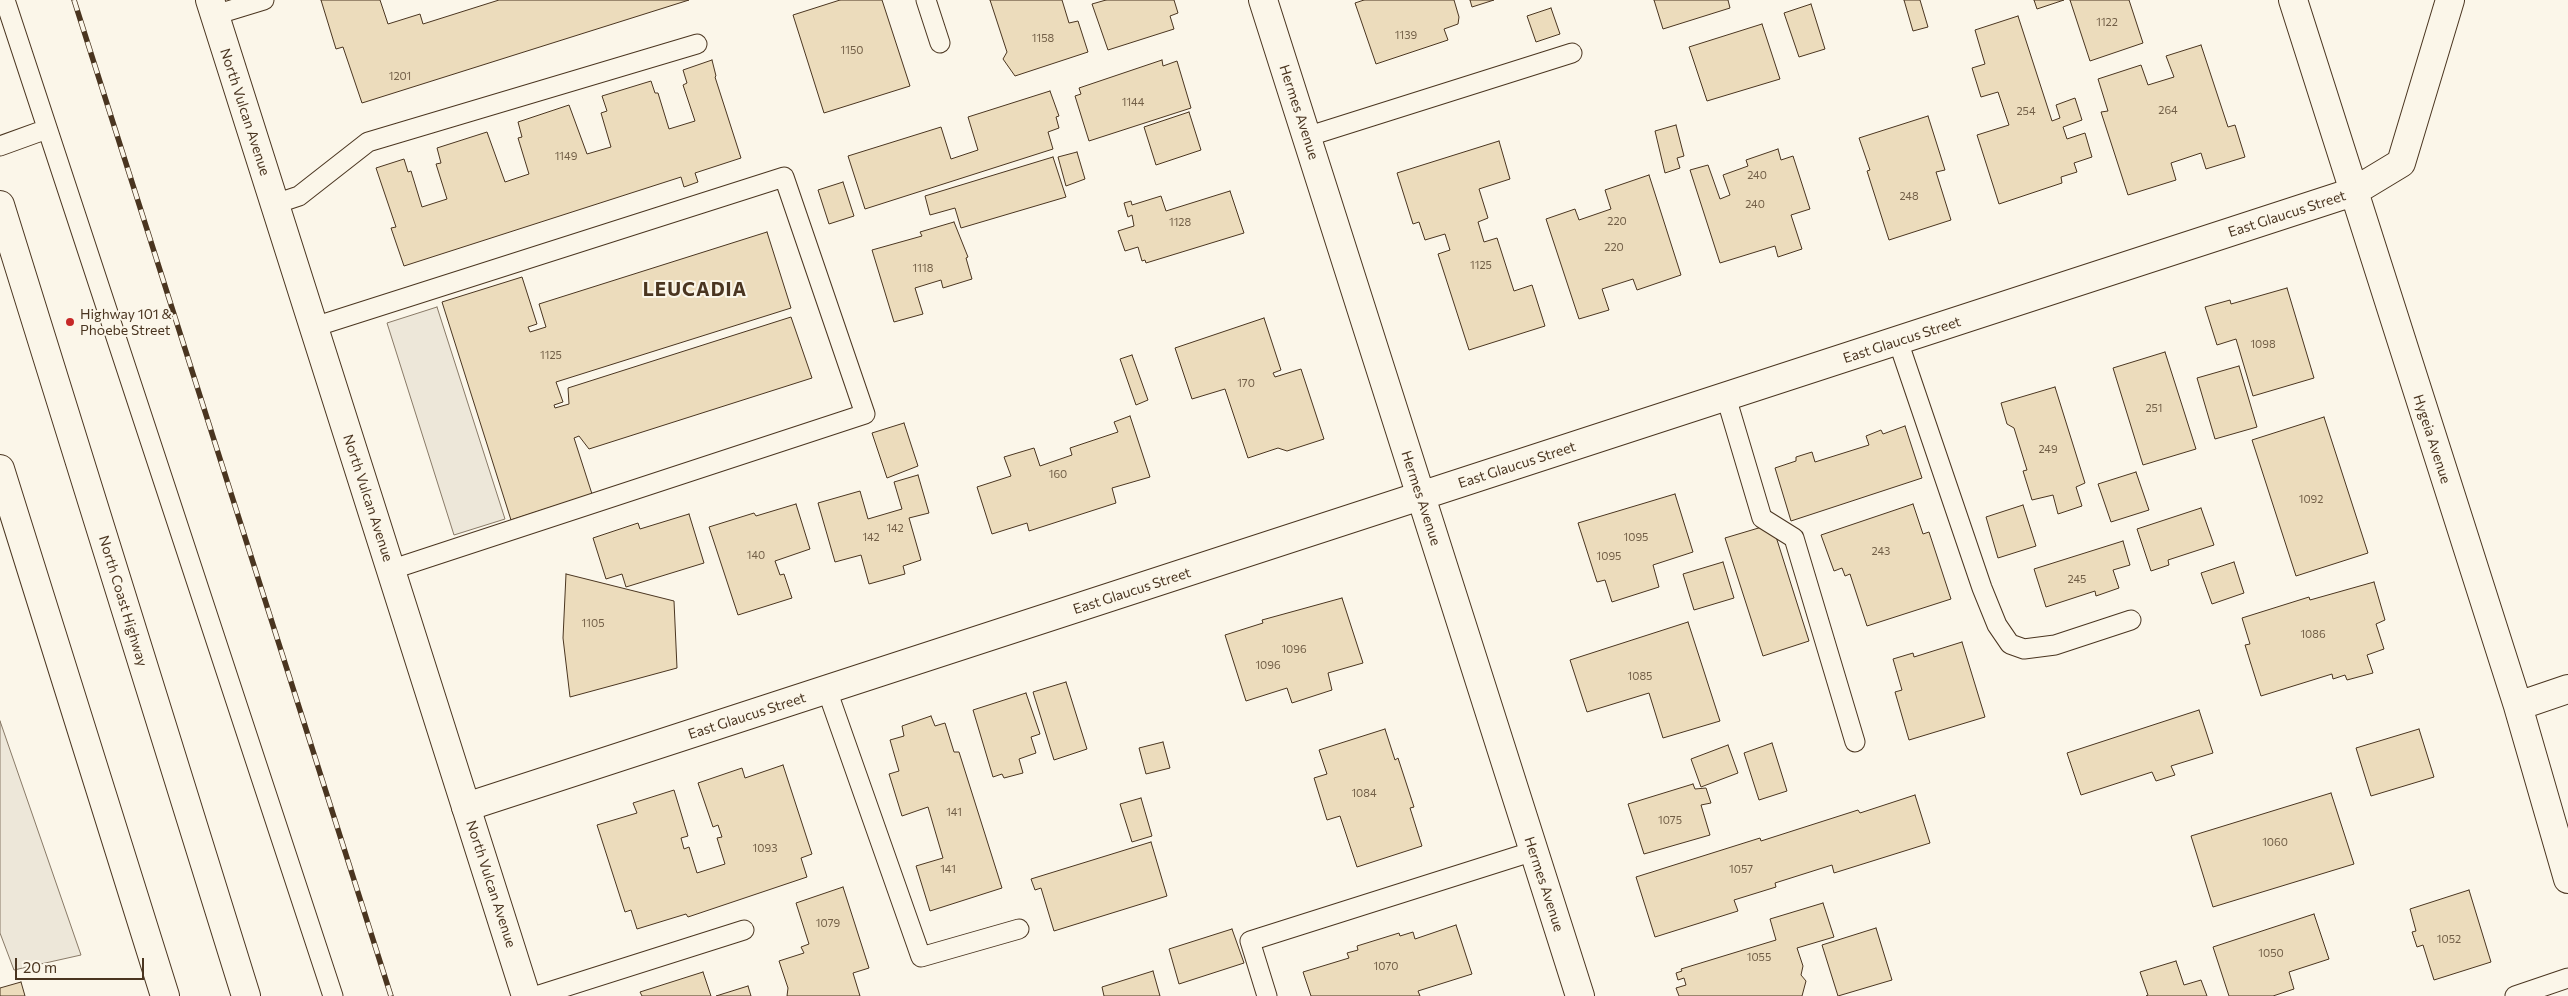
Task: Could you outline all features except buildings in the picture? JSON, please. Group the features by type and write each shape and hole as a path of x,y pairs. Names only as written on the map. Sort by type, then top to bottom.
{"street":[{"name":"Hermes Avenue","path":"1263,0 1534,851 1573,994"},
{"name":"Hygeia Avenue","path":"2293,0 2518,706 2568,879"},
{"name":"East Glaucus Street","path":"466,807 2354,192 2401,163 2450,0"},
{"name":"North Vulcan Avenue","path":"212,8 526,996"},
{"name":"North Coast Highway","path":"0,205 246,996"},
{"path":"0,469 165,996"},
{"path":"2518,706 2568,689"}],"lane":[{"path":"5,0 333,996"},
{"path":"212,8 264,0"},
{"path":"926,0 940,43"},
{"path":"274,204 299,196 368,142 697,44"},
{"path":"1306,137 1572,52"},
{"path":"0,146 47,129"},
{"path":"314,327 784,177 865,414 390,570"},
{"path":"1898,341 1982,588 1997,625 2010,644 2024,650 2055,645 2131,620"},
{"path":"1726,397 1762,518 1794,538 1856,742"},
{"path":"827,690 920,957 1018,929"},
{"path":"1267,996 1250,941 1534,851"},
{"path":"536,996 744,930"},
{"path":"2515,996 2568,978"}],"shaded area":[{"path":"437,307 505,519 454,535 387,323"},
{"path":"0,721 81,955 14,970 0,933"}],"railway":[{"path":"74,0 391,996"}],"place":[{"name":"Highway 101 & Phoebe Street","path":"70,322"}],"district":[{"name":"LEUCADIA","path":"695,290"}]}
